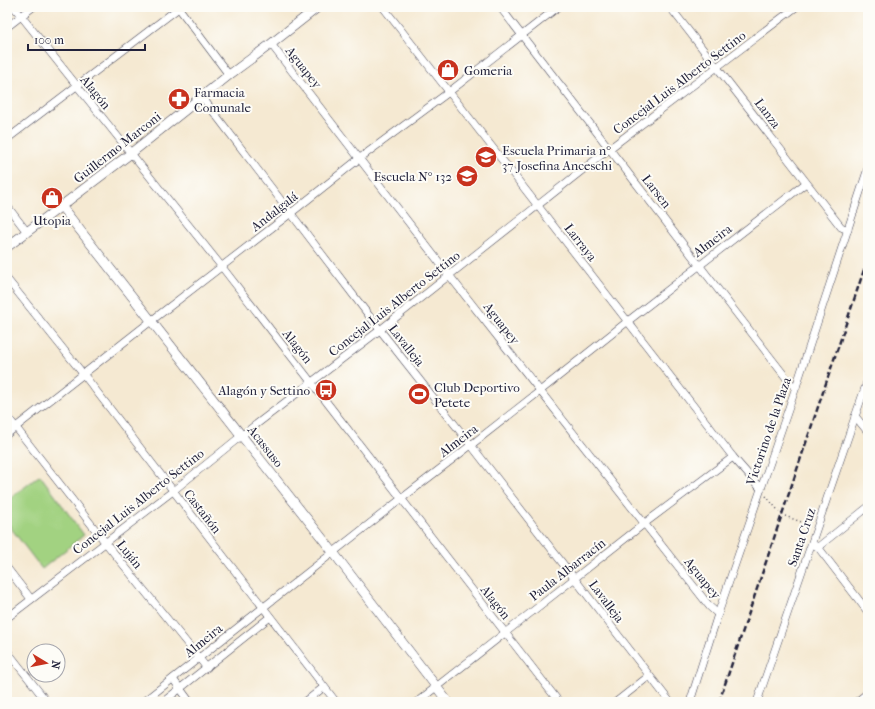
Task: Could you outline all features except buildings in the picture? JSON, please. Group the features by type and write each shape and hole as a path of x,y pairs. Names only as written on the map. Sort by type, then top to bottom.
{"street":[{"name":"Alagón","path":"14,7 130,154 222,267 559,702"},
{"path":"7,26 33,7"},
{"path":"7,139 179,7 230,75"},
{"name":"Guillermo Marconi","path":"7,247 130,154 318,7"},
{"name":"Larraya","path":"383,7 628,320 733,457 761,490"},
{"name":"Larsen","path":"500,7 790,384 796,387"},
{"name":"Andalgalá","path":"7,434 360,158 449,92 558,7"},
{"name":"Lanza","path":"670,7 841,227 848,230"},
{"name":"Concejal Luis Alberto Settino","path":"7,618 173,491 241,436 380,330 609,150 796,7"},
{"name":"Aguapey","path":"271,44 540,391 710,607 718,614"},
{"name":"Lavalleja","path":"202,97 380,330 575,578 670,702"},
{"name":"Victorino de la Plaza","path":"690,702 718,614 796,387 868,168"},
{"name":"Almeira","path":"143,702 174,679 262,607 540,391 628,320 806,183"},
{"path":"7,206 27,232"},
{"name":"Acassuso","path":"62,206 333,552 448,702"},
{"name":"Castañón","path":"7,279 84,375 336,702"},
{"name":"Santa Cruz","path":"757,702 815,545 817,528 868,379"},
{"name":"Luján","path":"7,416 105,542 207,668"},
{"path":"855,416 868,432"},
{"name":"Paula Albarracín","path":"417,702 645,523 733,457"},
{"path":"868,507 815,545 868,612"},
{"path":"7,568 31,599"},
{"name":"Almeira","path":"163,702 270,617"},
{"path":"7,651 47,702"},
{"path":"616,702 649,676"},
{"path":"174,679 190,702"},
{"path":"305,702 324,686"},
{"path":"858,702 868,695"}],"path":[{"path":"761,490 782,515 817,528"}],"green space":[{"path":"40,475 84,535 42,569 7,523 7,501"}],"railway":[{"path":"719,702 868,258"}],"place":[{"name":"Gomeria","path":"448,70"},
{"name":"Farmacia Comunale","path":"179,99"},
{"name":"Escuela Primaria n° 37 Josefina Anceschi","path":"486,157"},
{"name":"Escuela N° 132","path":"467,176"},
{"name":"Utopia","path":"52,198"},
{"name":"Alagón y Settino","path":"326,390"},
{"name":"Club Deportivo Petete","path":"419,394"}]}
